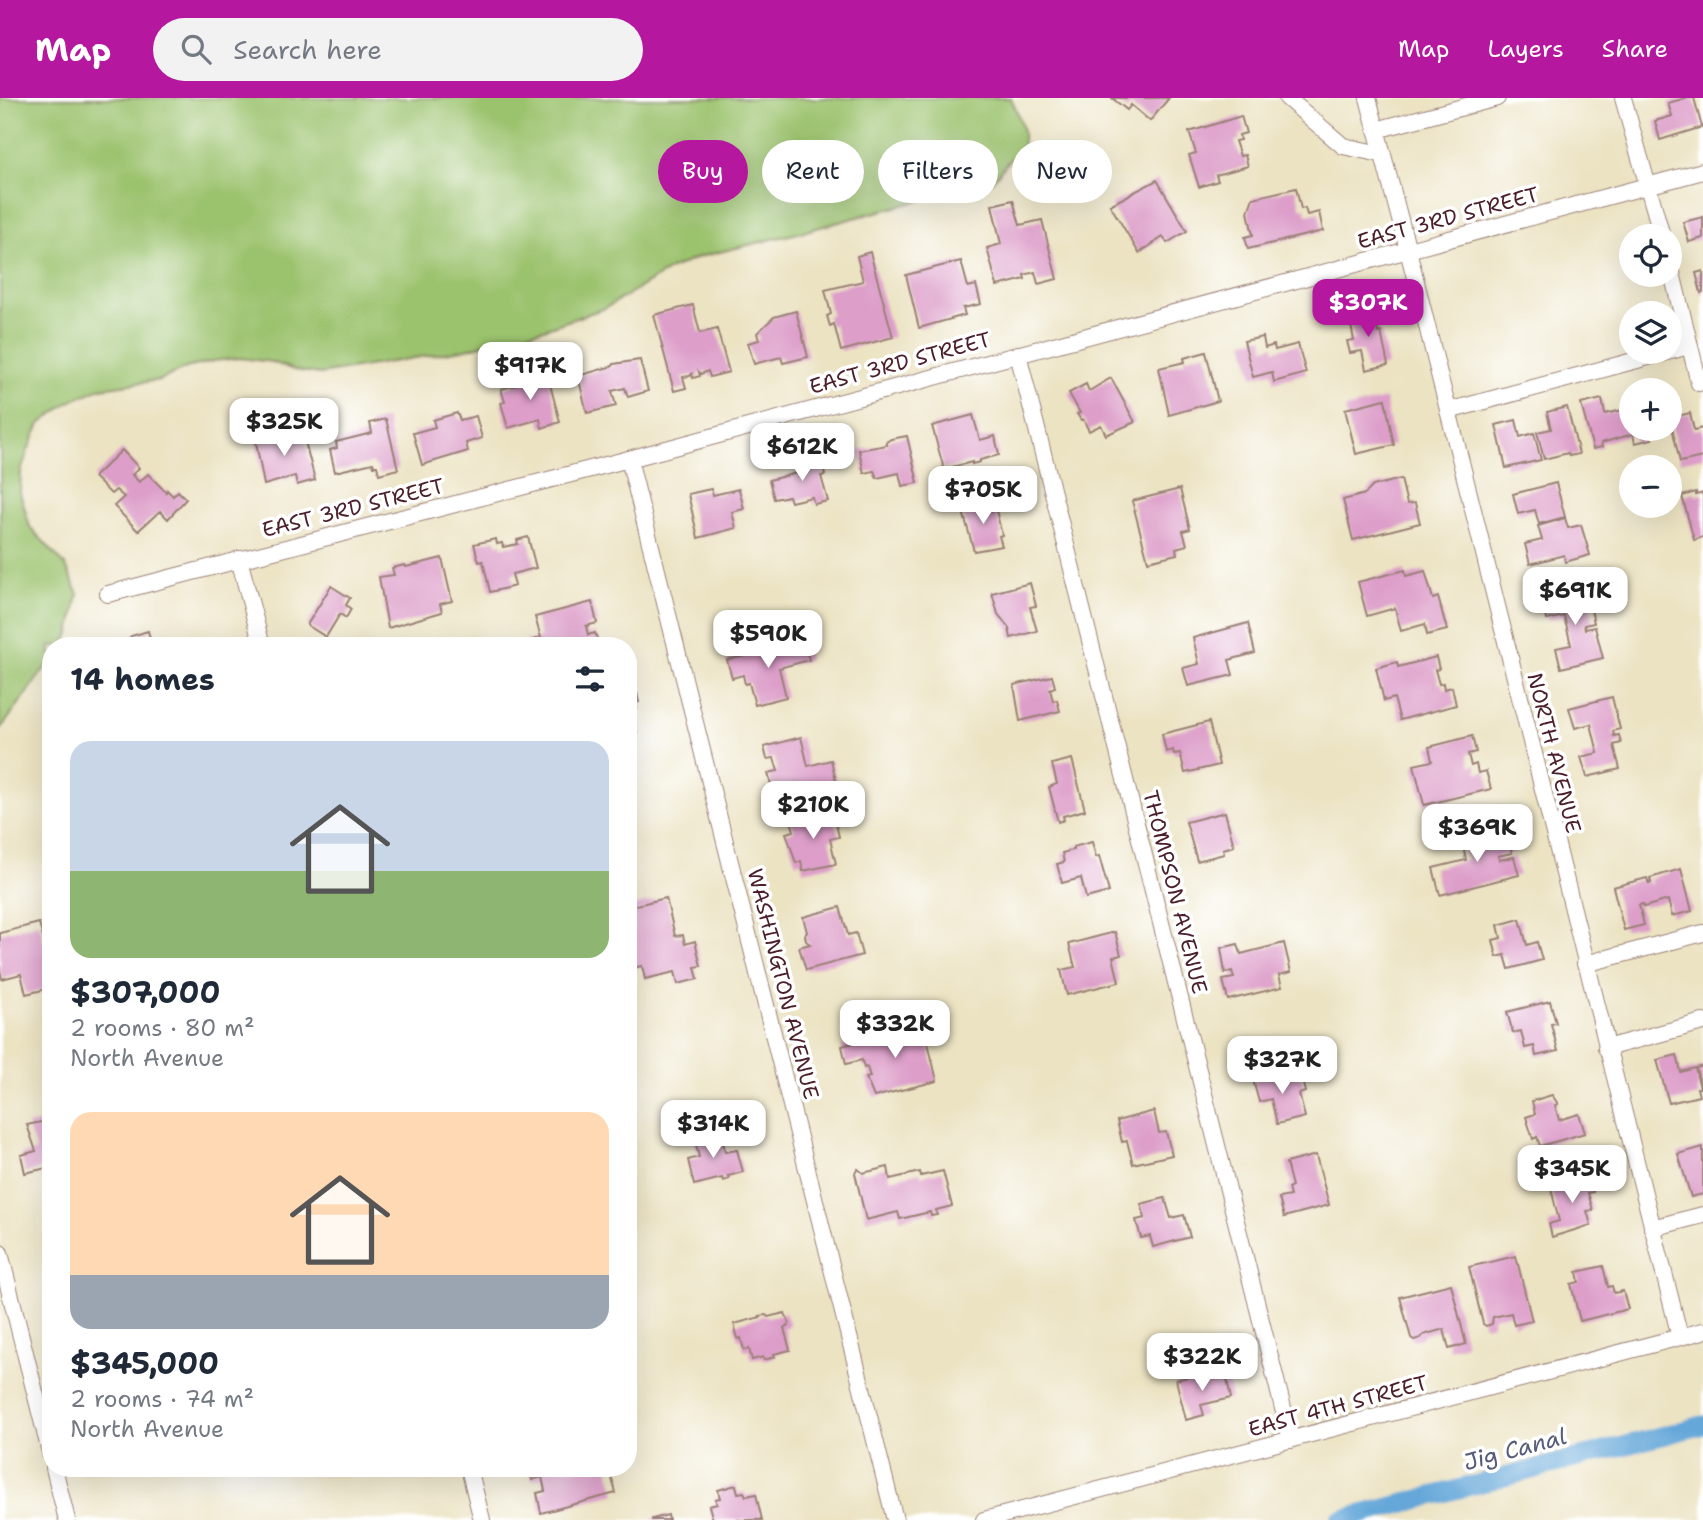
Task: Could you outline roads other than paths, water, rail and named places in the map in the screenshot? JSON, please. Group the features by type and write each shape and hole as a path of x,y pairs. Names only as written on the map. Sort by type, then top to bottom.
{"street":[{"path":"1287,98 1343,146 1381,154"},
{"name":"NORTH AVENUE","path":"1368,98 1680,1337"},
{"path":"1376,130 1497,98"},
{"path":"1623,98 1659,224"},
{"name":"EAST 3RD STREET","path":"108,594 629,459 1703,171"},
{"path":"1675,287 1699,383"},
{"path":"1448,411 1689,346"},
{"name":"THOMPSON AVENUE","path":"1018,354 1291,1440"},
{"name":"WASHINGTON AVENUE","path":"629,459 895,1520"},
{"path":"239,559 260,637"},
{"path":"1585,964 1703,933"},
{"path":"1606,1048 1703,1022"},
{"path":"1652,1228 1703,1215"},
{"path":"0,1253 42,1420"},
{"name":"EAST 4TH STREET","path":"984,1520 1703,1331"},
{"path":"56,1477 67,1520"},
{"path":"471,1477 482,1520"}],"waterway":[{"name":"Jig Canal","path":"1340,1520 1703,1425"}]}
